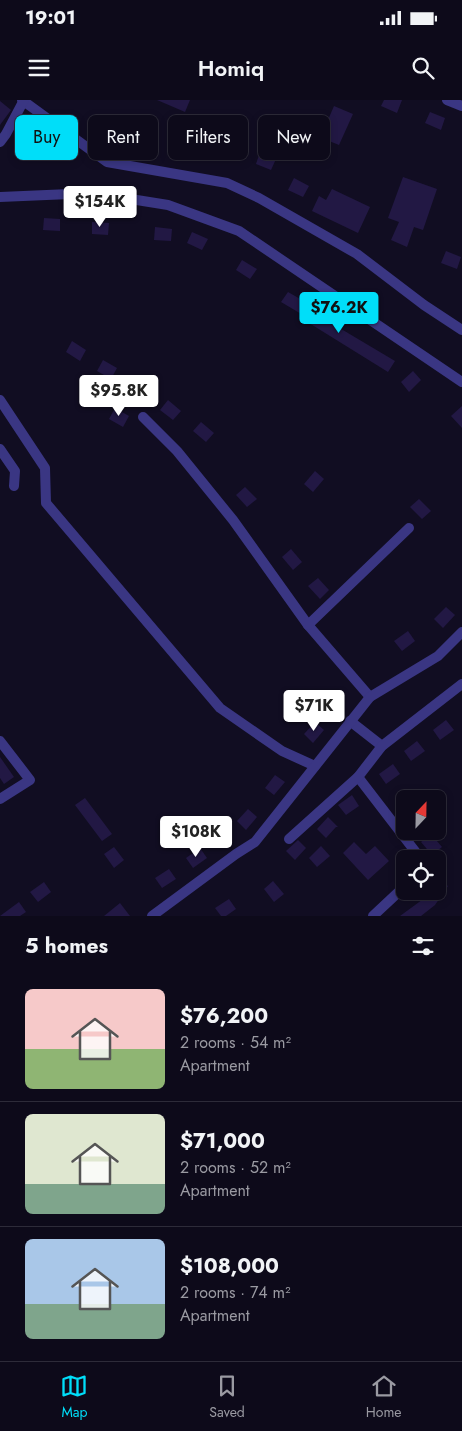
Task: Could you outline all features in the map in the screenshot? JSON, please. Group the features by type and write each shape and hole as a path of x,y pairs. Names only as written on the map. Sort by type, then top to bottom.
{"street":[{"path":"0,142 23,100 107,162 227,183 259,198 357,254 424,305 462,330"},
{"path":"447,100 462,106"},
{"path":"0,197 94,194 168,205 239,231 462,382"},
{"path":"0,400 46,468 46,503 220,708 282,751 316,766"},
{"path":"143,417 176,451 234,520 308,625 370,697"},
{"path":"0,449 15,471 14,486"},
{"path":"308,625 409,528"},
{"path":"152,916 255,842 370,697 438,656 462,632"},
{"path":"290,839 358,777 382,746 462,684"},
{"path":"350,721 382,746"},
{"path":"0,741 30,780 0,799"},
{"path":"358,777 414,850"},
{"path":"373,916 396,894"}],"building":[{"path":"157,100 190,100 185,112"},
{"path":"384,100 402,100 397,113 381,106"},
{"path":"0,101 11,110 0,125"},
{"path":"334,106 353,114 339,145 330,141 330,115"},
{"path":"430,112 445,118 441,130 425,123"},
{"path":"258,158 258,160 276,160 271,170 256,164"},
{"path":"403,177 437,189 423,230 414,227 407,247 391,240 399,222 388,218"},
{"path":"294,178 309,186 303,197 288,190"},
{"path":"332,189 370,207 358,233 312,211 319,196 326,200"},
{"path":"44,218 60,219 60,231 43,230"},
{"path":"92,222 109,223 108,235 92,234"},
{"path":"155,227 172,229 171,241 154,240"},
{"path":"192,232 208,239 202,250 187,243"},
{"path":"446,251 461,257 457,269 441,263"},
{"path":"242,260 257,269 250,279 236,270"},
{"path":"288,292 302,300 300,304 395,361 388,372 301,318 303,315 281,302"},
{"path":"72,341 86,350 80,361 66,352"},
{"path":"103,360 117,368 111,379 97,371"},
{"path":"413,371 421,380 409,392 401,382"},
{"path":"168,400 181,411 173,420 160,410"},
{"path":"462,406 462,428 451,416"},
{"path":"115,408 129,416 123,427 109,419"},
{"path":"201,422 214,433 206,442 193,431"},
{"path":"315,471 324,479 313,492 304,484"},
{"path":"245,487 257,499 247,507 236,495"},
{"path":"419,499 431,511 422,519 410,507"},
{"path":"291,549 302,562 293,570 282,557"},
{"path":"318,578 329,590 320,599 308,586"},
{"path":"446,607 455,615 443,628 434,619"},
{"path":"408,631 415,641 402,651 394,641"},
{"path":"446,720 454,730 440,740 433,730"},
{"path":"315,722 324,730 313,743 304,734"},
{"path":"417,741 425,751 411,761 404,751"},
{"path":"0,757 14,777 4,784 0,778"},
{"path":"393,764 400,774 386,784 379,774"},
{"path":"275,775 285,782 274,795 265,788"},
{"path":"352,795 359,806 346,815 338,805"},
{"path":"85,798 112,834 102,841 75,805"},
{"path":"248,809 257,817 246,830 237,821"},
{"path":"328,817 338,827 326,838 317,829"},
{"path":"298,840 306,848 295,860 286,851"},
{"path":"424,840 436,840 442,847 438,850 428,850 421,842"},
{"path":"354,842 366,854 375,846 389,861 368,880 343,853"},
{"path":"321,846 330,856 317,867 309,858"},
{"path":"114,847 124,860 114,868 104,854"},
{"path":"200,848 207,858 193,868 186,858"},
{"path":"169,869 176,879 162,888 155,878"},
{"path":"273,881 284,894 274,902 264,889"},
{"path":"44,882 51,892 38,902 30,892"},
{"path":"229,899 236,909 226,916 221,916 215,908"},
{"path":"422,900 438,900 421,916 400,916"},
{"path":"19,902 26,912 20,916 0,916"},
{"path":"120,903 130,916 104,916"}]}
